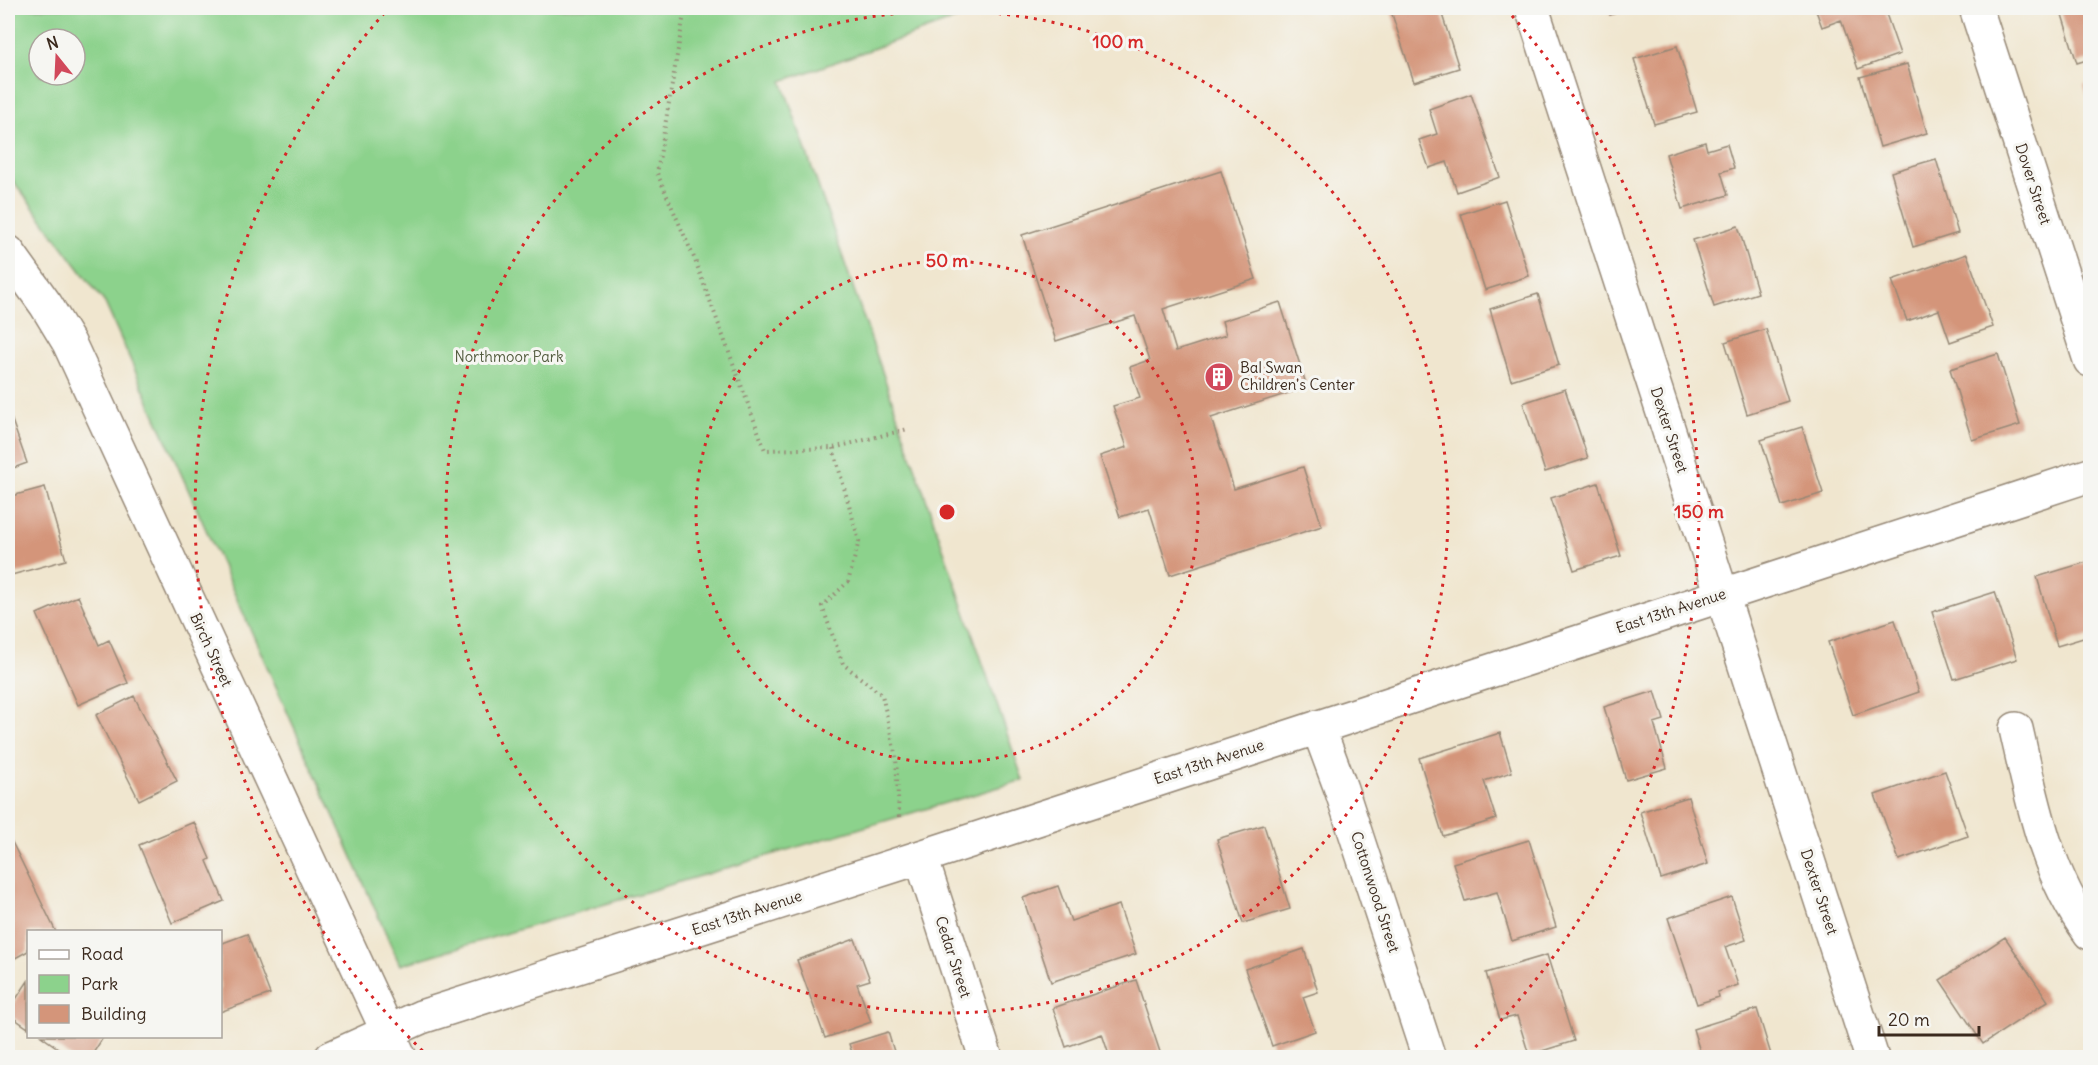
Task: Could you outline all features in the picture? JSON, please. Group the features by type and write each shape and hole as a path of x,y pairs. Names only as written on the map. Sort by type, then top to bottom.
{"street":[{"name":"Dexter Street","path":"1532,8 1872,1058"},
{"name":"Dover Street","path":"1976,8 2091,360"},
{"name":"Birch Street","path":"8,252 46,305 69,343 394,1044"},
{"name":"East 13th Avenue","path":"331,1058 394,1044 421,1017 921,857 2091,474"},
{"name":"Cottonwood Street","path":"1318,727 1341,789 1429,1058"},
{"path":"2016,729 2036,817 2055,868 2079,918 2091,933"},
{"name":"Cedar Street","path":"921,857 986,1058"}],"path":[{"path":"685,8 657,173 695,260 765,450 834,448 908,429"},
{"path":"834,448 859,541 848,582 822,606 843,664 882,694 896,757 899,816"}],"green space":[{"name":"Northmoor Park","path":"8,8 988,8 782,81 1023,780 400,965 105,303 8,174"}],"building":[{"path":"1390,8 1440,8 1459,68 1414,82"},
{"path":"1608,8 1632,8 1610,15"},
{"path":"1815,8 1884,8 1900,54 1858,69 1841,20 1822,27"},
{"path":"2060,8 2090,8 2090,59 2077,63"},
{"path":"1677,46 1697,112 1654,124 1634,59"},
{"path":"1907,64 1927,133 1880,147 1860,77"},
{"path":"2090,83 2090,104 2084,85"},
{"path":"1471,94 1500,177 1457,192 1447,162 1429,168 1419,140 1437,134 1429,109"},
{"path":"1705,142 1707,150 1727,144 1734,168 1721,172 1728,195 1682,209 1666,154"},
{"path":"1936,159 1958,233 1913,247 1891,172"},
{"name":"Bal Swan Children's Center","path":"1221,171 1256,279 1163,309 1176,351 1226,335 1222,321 1280,302 1307,387 1211,418 1234,489 1303,467 1322,526 1170,575 1149,508 1120,517 1100,456 1127,447 1113,406 1140,398 1130,367 1150,360 1135,316 1056,341 1022,235"},
{"path":"1505,200 1529,276 1485,290 1461,214"},
{"path":"1738,226 1758,293 1714,307 1693,240"},
{"path":"1967,254 1993,327 1950,342 1939,310 1907,321 1892,280"},
{"path":"1538,294 1559,365 1511,380 1490,309"},
{"path":"1766,329 1788,401 1747,414 1725,342"},
{"path":"1998,354 2020,425 1972,440 1950,369"},
{"path":"1565,389 1588,458 1545,472 1523,403"},
{"path":"8,409 27,463 8,470"},
{"path":"1802,427 1823,493 1782,506 1761,440"},
{"path":"1598,483 1621,556 1574,570 1551,498"},
{"path":"45,487 66,560 8,576 8,497"},
{"path":"2090,561 2090,636 2057,646 2037,577"},
{"path":"1995,592 2017,659 1954,679 1932,612"},
{"path":"78,596 99,645 109,640 128,683 78,705 37,614"},
{"path":"1895,620 1919,692 1853,715 1828,642"},
{"path":"1655,691 1664,720 1654,723 1667,768 1626,780 1604,707"},
{"path":"134,696 177,781 139,800 96,715"},
{"path":"1500,733 1512,772 1484,781 1496,819 1443,836 1419,758"},
{"path":"1945,771 1968,836 1899,860 1875,795"},
{"path":"1688,797 1708,864 1661,879 1640,812"},
{"path":"194,822 210,859 207,861 224,901 172,923 139,845"},
{"path":"1264,825 1290,909 1243,923 1217,839"},
{"path":"10,838 55,930 27,930 27,952 8,962 8,839"},
{"path":"1529,840 1556,927 1512,941 1497,892 1465,901 1453,863"},
{"path":"1058,886 1071,921 1119,905 1136,954 1051,982 1023,898"},
{"path":"1732,897 1746,940 1725,947 1738,985 1718,992 1719,997 1697,1004 1668,918"},
{"path":"247,934 270,994 222,1011 222,943"},
{"path":"2005,937 2048,1001 1983,1044 1940,980"},
{"path":"855,939 870,980 857,984 871,1022 825,1038 797,960"},
{"path":"1304,949 1318,992 1303,997 1315,1031 1272,1046 1245,969"},
{"path":"1547,955 1574,1041 1529,1055 1517,1016 1500,1020 1486,973"},
{"path":"1136,980 1162,1058 1110,1058 1102,1034 1066,1047 1053,1008"},
{"path":"27,982 27,1027 8,1014"},
{"path":"1757,1009 1772,1058 1702,1058 1693,1029"},
{"path":"888,1032 896,1058 854,1058 849,1044"},
{"path":"44,1038 103,1038 90,1058 72,1058"}],"place":[{"name":"Bal Swan Children's Center","path":"1219,377"}]}
